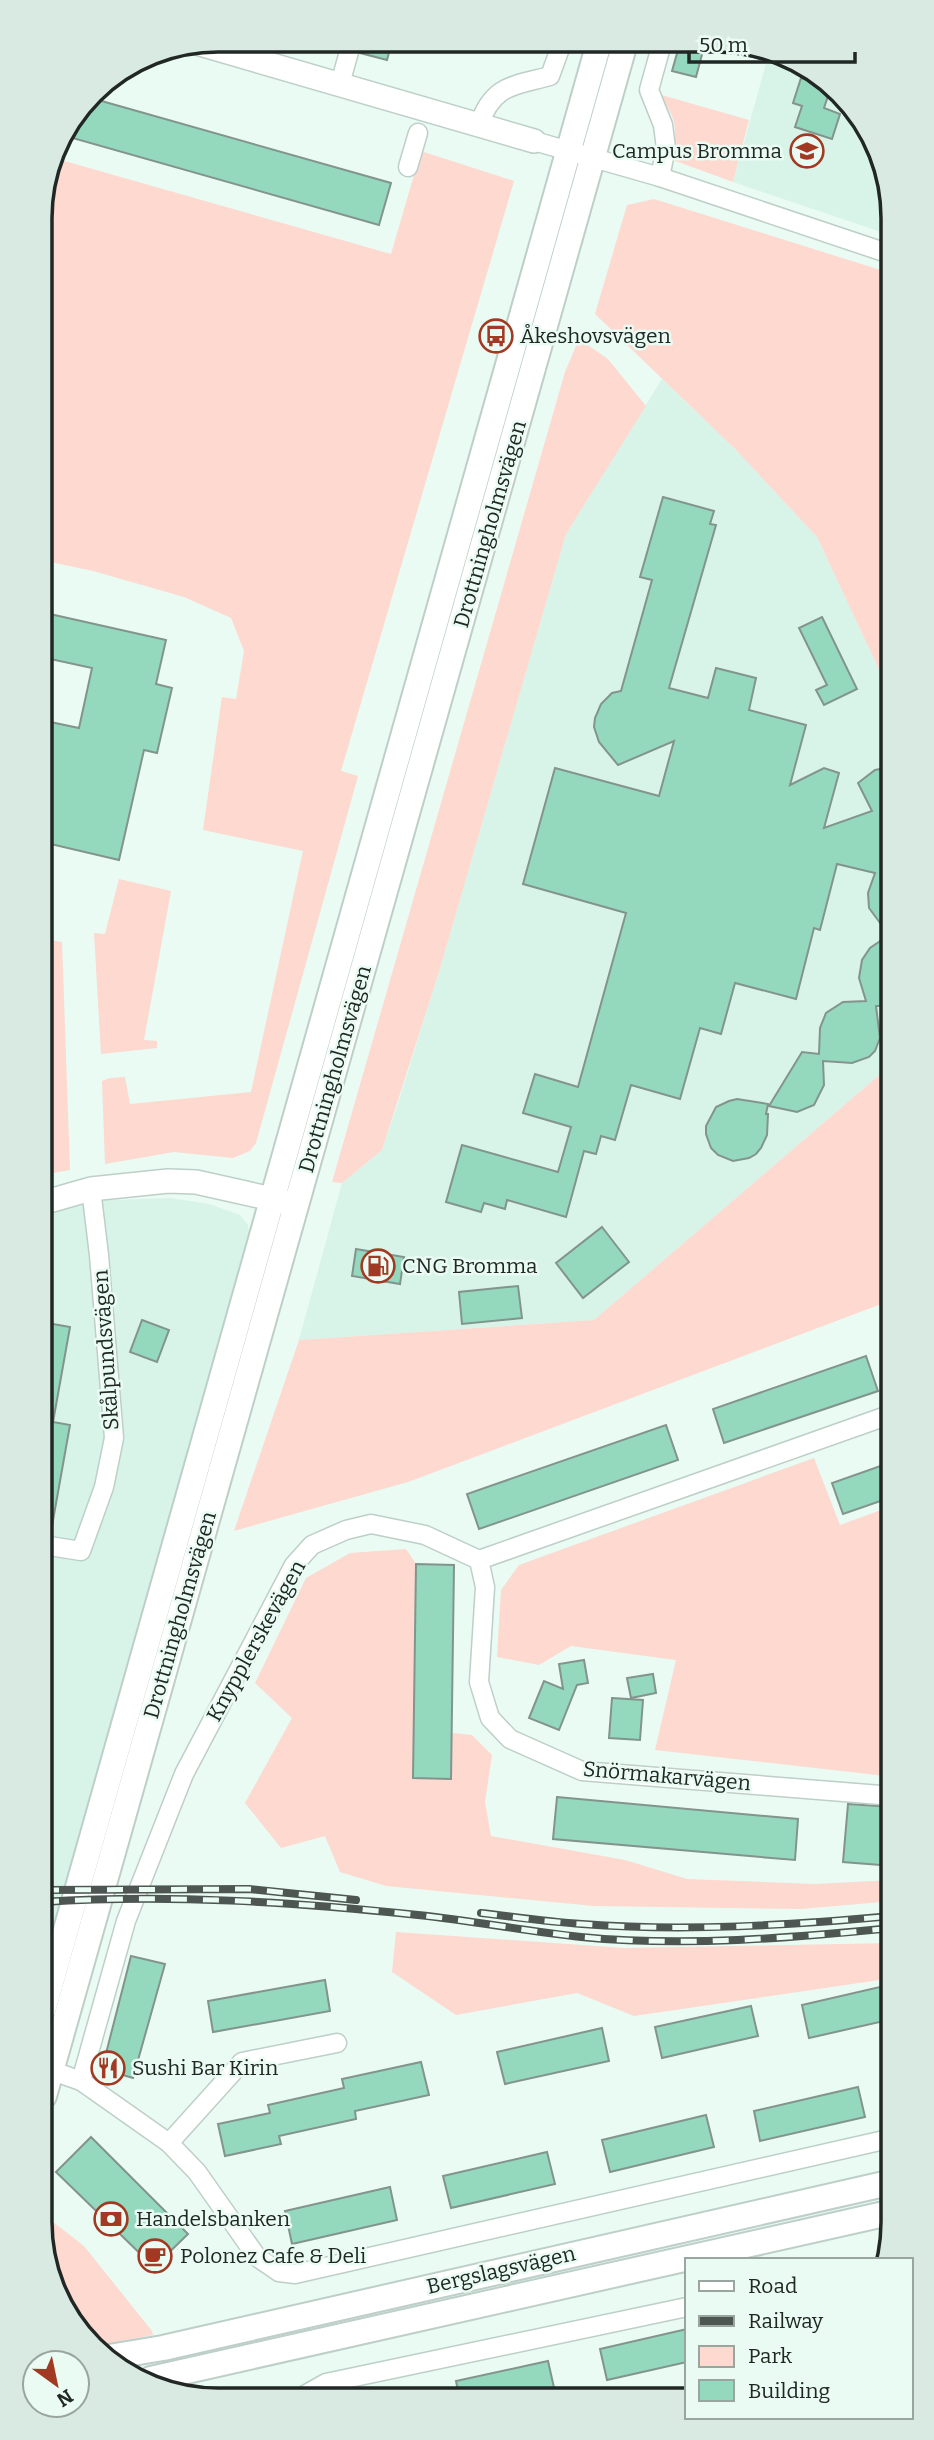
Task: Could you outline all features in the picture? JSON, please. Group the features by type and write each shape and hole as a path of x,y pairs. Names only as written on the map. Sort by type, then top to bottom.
{"main road":[{"name":"Drottningholmsvägen","path":"52,2052 204,1537 285,1202 596,52"},
{"name":"Drottningholmsvägen","path":"52,1981 594,159 623,52"},
{"name":"Bergslagsvägen","path":"120,2355 163,2348 881,2185"},
{"name":"Bergslagsvägen","path":"689,2258 881,2215"},
{"name":"Bergslagsvägen","path":"160,2377 685,2259"}],"street":[{"path":"479,125 485,107 501,90 551,76 559,52"},
{"path":"659,52 649,90 663,125 666,148 660,177"},
{"path":"231,53 660,177 881,251"},
{"path":"340,85 349,53"},
{"path":"408,167 418,133"},
{"path":"53,1200 91,1189 168,1181 197,1182 285,1202"},
{"name":"Skålpundsvägen","path":"52,1546 81,1551 103,1487 114,1438 91,1189"},
{"path":"479,1560 881,1418"},
{"name":"Knypplerskevägen","path":"81,2081 126,1921 179,1786 294,1565 312,1545 346,1530 371,1524 425,1535 479,1560"},
{"name":"Snörmakarvägen","path":"479,1560 485,1587 479,1682 490,1718 510,1738 582,1771 881,1795"},
{"path":"52,2071 81,2081 169,2143 242,2063 337,2043"},
{"name":"Bergslagsvägen","path":"169,2143 197,2172 257,2257 279,2272 296,2274 881,2141"},
{"path":"315,2388 326,2383 685,2307"}],"shaded area":[{"name":"Campus Bromma","path":"767,61 769,61 817,87 847,117 859,135 873,165 878,186 881,232 733,182"},
{"path":"662,379 735,449 817,537 881,674 881,1073 594,1320 299,1340 342,1183 382,1150 400,1097 566,534"},
{"path":"171,1198 209,1204 240,1215 248,1225 250,1237 52,1944 53,1211 83,1201"}],"green space":[{"path":"658,94 749,120 733,182 673,160 673,118"},
{"path":"421,151 514,181 341,771 358,776 256,1143 250,1151 233,1158 174,1152 105,1164 102,1081 125,1077 130,1104 251,1092 303,851 203,830 222,697 236,699 244,651 231,618 184,597 53,563 53,207 61,165 63,161 391,254"},
{"path":"654,199 881,270 881,674 817,537 735,449 595,314 627,205"},
{"path":"579,339 608,359 646,406 566,534 439,972 382,1150 342,1183 332,1182 565,372"},
{"path":"119,879 171,891 144,1040 157,1041 157,1048 101,1054 94,933 105,934"},
{"path":"53,941 62,942 70,1170 53,1173"},
{"path":"881,1073 881,1304 408,1482 234,1531 299,1340 594,1320"},
{"path":"814,1458 840,1525 881,1510 881,1775 655,1750 676,1660 571,1646 539,1665 497,1657 501,1590 519,1565"},
{"path":"406,1549 416,1564 413,1778 451,1779 452,1733 472,1735 492,1755 485,1802 491,1836 625,1860 687,1879 816,1884 881,1881 881,1902 801,1909 594,1906 386,1886 340,1872 325,1836 281,1848 245,1803 292,1718 255,1683 306,1578 350,1553"},
{"path":"396,1932 625,1948 881,1943 881,1980 634,2016 577,1993 456,2015 392,1972"},
{"path":"52,2221 84,2246 153,2335 106,2344 101,2339 75,2305 65,2285 56,2254"}],"building":[{"path":"677,52 703,52 696,77 672,71"},
{"path":"360,53 389,53 387,60"},
{"path":"801,78 828,96 824,108 840,114 832,139 795,127 802,106 793,103"},
{"path":"102,101 391,183 379,225 73,138 87,117"},
{"path":"663,497 714,511 710,524 716,525 669,688 708,698 716,668 756,678 749,710 806,725 790,785 824,768 839,773 824,828 872,811 858,783 875,770 881,769 881,924 869,908 868,893 875,873 837,864 820,930 814,928 796,999 735,983 721,1034 700,1028 680,1099 631,1085 615,1140 601,1136 596,1154 584,1151 566,1217 507,1200 505,1209 484,1203 481,1212 446,1202 462,1145 558,1172 571,1127 523,1113 535,1074 578,1087 626,913 523,884 555,768 659,796 674,741 618,765 599,742 594,727 601,704 612,693 621,691 652,580 640,577"},
{"path":"53,615 166,640 156,684 172,688 157,753 144,750 119,860 53,844 53,722 79,728 92,668 53,660"},
{"path":"822,617 857,689 824,705 816,690 827,685 799,628"},
{"path":"881,940 881,1006 876,1006 880,1038 875,1051 869,1057 852,1063 823,1061 824,1085 814,1105 797,1112 769,1106 802,1052 819,1054 820,1028 826,1013 843,1002 866,1001 859,978 862,960 870,948"},
{"path":"737,1099 768,1104 767,1135 756,1154 733,1161 718,1155 711,1148 706,1126 716,1107"},
{"path":"602,1227 629,1262 583,1298 556,1263"},
{"name":"CNG Bromma","path":"356,1249 404,1257 400,1284 352,1276"},
{"path":"518,1286 522,1318 462,1324 459,1292"},
{"path":"142,1320 169,1330 157,1362 130,1352"},
{"path":"52,1324 70,1327 53,1422 70,1425 52,1524"},
{"path":"866,1356 878,1391 724,1443 713,1409"},
{"path":"666,1425 678,1460 479,1529 467,1494"},
{"path":"881,1466 881,1501 843,1514 832,1483"},
{"path":"416,1564 454,1565 451,1779 413,1778"},
{"path":"584,1660 588,1683 577,1685 559,1730 529,1718 544,1681 563,1689 559,1664"},
{"path":"653,1674 656,1693 631,1698 627,1678"},
{"path":"612,1698 643,1700 640,1740 609,1738"},
{"path":"557,1797 798,1819 795,1860 553,1839"},
{"path":"848,1804 881,1806 881,1865 843,1862"},
{"path":"131,1956 165,1964 133,2078 102,2069"},
{"path":"325,1980 330,2011 213,2032 208,2001"},
{"path":"881,1987 881,2022 809,2038 802,2005"},
{"path":"751,2006 758,2036 662,2058 655,2027"},
{"path":"602,2028 609,2061 505,2084 497,2052"},
{"path":"421,2062 429,2095 355,2111 356,2119 279,2136 281,2144 225,2156 218,2124 270,2113 268,2105 344,2088 342,2079"},
{"path":"858,2087 865,2117 760,2141 754,2111"},
{"path":"706,2115 714,2147 610,2172 602,2140"},
{"path":"91,2137 188,2234 154,2267 56,2172"},
{"path":"547,2152 555,2184 451,2208 443,2176"},
{"path":"390,2187 397,2220 292,2244 285,2211"},
{"path":"685,2329 685,2362 607,2380 600,2349"},
{"path":"548,2361 554,2388 457,2388 456,2381"}],"railway":[{"path":"52,1890 249,1889 356,1900"},
{"path":"52,1902 184,1899 325,1906 620,1940 776,1938 881,1929"},
{"path":"481,1913 569,1923 660,1927 777,1925 881,1917"}],"place":[{"name":"Campus Bromma","path":"807,151"},
{"name":"Åkeshovsvägen","path":"496,336"},
{"name":"CNG Bromma","path":"378,1266"},
{"name":"Sushi Bar Kirin","path":"108,2068"},
{"name":"Handelsbanken","path":"111,2219"},
{"name":"Polonez Cafe & Deli","path":"155,2256"}]}
